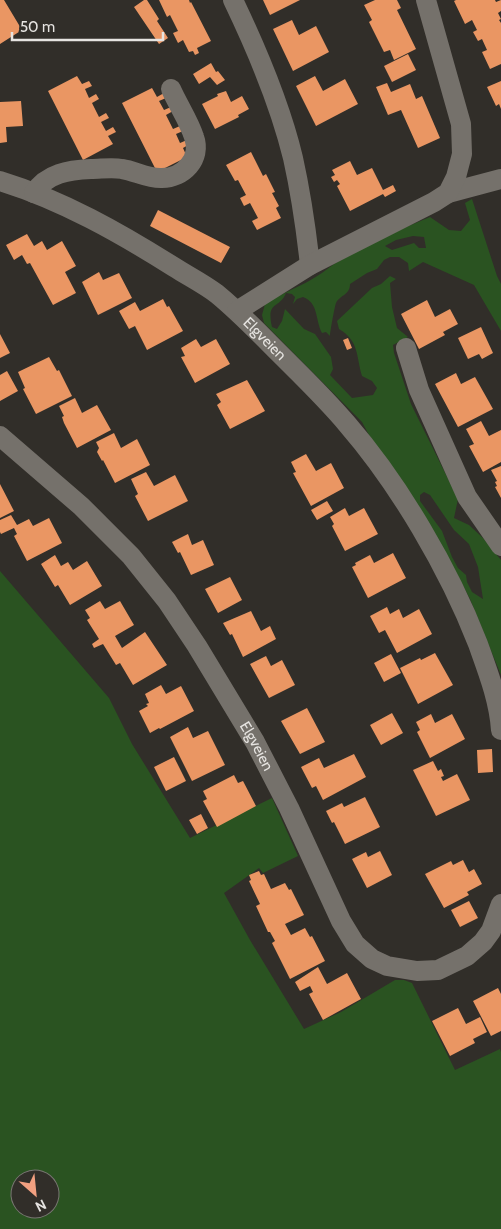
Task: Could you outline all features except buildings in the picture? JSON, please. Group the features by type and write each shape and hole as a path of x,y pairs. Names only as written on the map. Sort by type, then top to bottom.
{"street":[{"path":"233,0 268,82 292,156 303,207 310,264"},
{"path":"426,0 461,124 462,154 456,177 448,193"},
{"path":"34,193 42,182 48,178 69,171 122,169 160,179 169,178 184,171 190,165 194,155 196,148 195,138 171,89"},
{"name":"Elgveien","path":"237,311 310,264 434,202 448,193 501,179"},
{"name":"Elgveien","path":"0,181 34,193 108,227 216,293 237,311 348,425 394,488 454,588 487,669 495,695 501,730"},
{"path":"406,348 418,390 459,480 476,511 501,546"},
{"name":"Elgveien","path":"0,436 87,513 131,556 167,601 197,646 255,742 289,808 341,921 355,944 372,959 387,966 417,971 438,970 467,956 483,942 496,936 501,904"}],"green space":[{"path":"472,199 501,284 501,331 474,285 423,262 409,271 408,263 399,257 390,257 384,260 377,269 350,284 347,293 336,303 330,336 326,332 322,333 312,303 303,297 297,299 293,304 295,297 292,294 286,293 272,309 271,318 272,327 277,329 282,321 285,309 304,329 315,334 331,357 333,369 330,375 352,398 373,395 377,388 372,381 362,376 356,349 350,338 339,329 337,321 372,288 381,284 390,276 396,279 390,283 392,307 397,328 408,337 393,345 411,404 458,499 454,518 469,525 483,538 501,560 501,675 470,599 457,574 375,446 362,422 264,323 262,315 265,304 270,301 309,281 357,251 418,222 430,217 449,230 461,231 470,220 465,203","holes":["413,236 424,237 426,248 419,248 414,243 392,250 385,246 396,240","424,492 430,495 454,530 469,544 478,567 483,599 472,592 466,575 458,568 452,557 442,531 420,501 420,495"]},
{"path":"0,571 109,698 132,744 190,838 272,798 298,856 263,873 259,868 224,893 304,1029 341,1012 395,980 404,980 412,983 455,1070 500,1049 501,1229 0,1229"}]}
